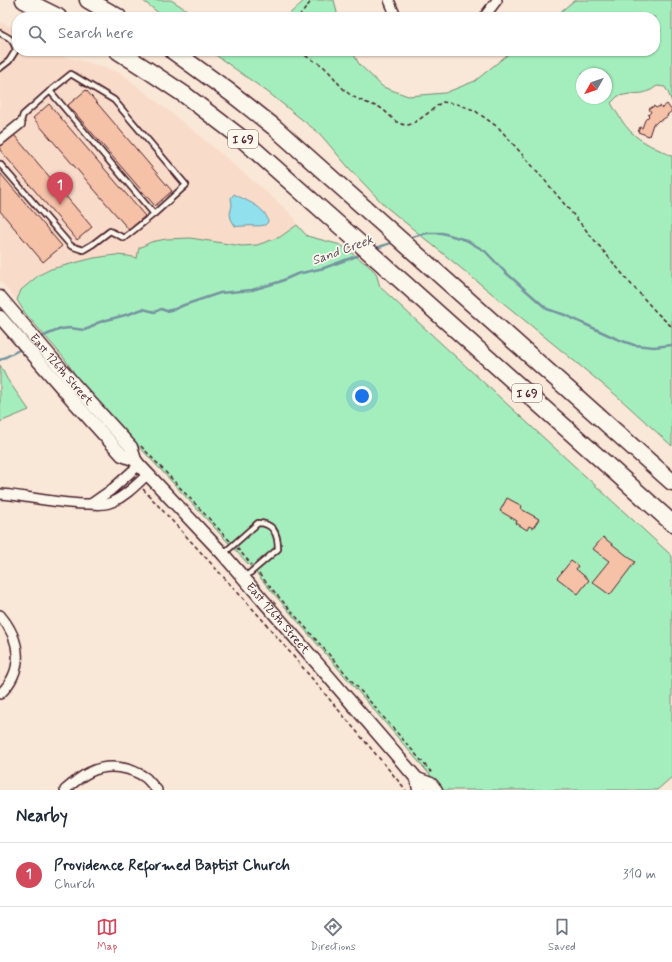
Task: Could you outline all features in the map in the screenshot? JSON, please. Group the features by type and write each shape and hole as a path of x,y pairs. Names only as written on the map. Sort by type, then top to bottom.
{"highway":[{"path":"24,0 48,12"},
{"path":"88,0 109,12"},
{"name":"I 69","path":"126,56 155,75 240,137 672,523"},
{"name":"I 69","path":"180,56 262,117 672,482"}],"main road":[{"name":"East 126th Street","path":"0,298 88,400 131,447 137,462 244,578 418,785 431,784 436,790"},
{"name":"East 126th Street","path":"0,317 122,455 137,462"}],"street":[{"path":"389,0 394,12"},
{"path":"488,12 497,0"},
{"path":"0,140 20,124"},
{"path":"91,504 112,490 137,462"},
{"path":"0,494 51,501 102,505 127,493 148,474"},
{"path":"0,616 12,632 17,648 17,664 12,678 0,694"},
{"path":"65,790 81,777 104,767 118,767 130,770 148,780 156,790"}],"lane":[{"path":"0,33 8,36 12,40"},
{"path":"0,68 9,61 12,56"},
{"path":"0,164 71,246 82,250 93,244 110,231 124,238 154,214 186,185 114,100 71,74 23,115 20,124"},
{"path":"50,91 154,214"},
{"path":"223,554 258,523 263,523 273,529 278,540 278,549 244,578"}],"path":[{"path":"303,12 312,0"},
{"path":"306,56 326,69 349,94 371,105 379,107 399,124 412,124 442,102 445,102 472,109 499,128 537,171 630,283 672,327"},
{"path":"137,483 261,618 406,790"}],"shaded area":[{"path":"0,22 12,28 12,56 61,56 121,73 200,136 285,208 295,219 297,225 280,237 257,245 242,246 190,238 166,239 151,242 137,258 115,255 94,258 51,269 39,275 21,290 17,300 0,281"}],"green space":[{"path":"142,0 171,0 190,12 158,12"},
{"path":"305,0 334,0 337,12 292,12"},
{"path":"575,0 672,0 672,102 665,87 657,86 643,93 618,96 612,102 612,68 576,68 576,104 612,104 625,126 635,136 650,146 672,156 672,446 617,396 385,206 349,168 320,134 269,93 217,56 355,56 359,64 383,87 408,96 445,93 475,81 506,56 660,56 660,12 560,12"},
{"path":"297,225 307,236 341,245 369,266 376,273 380,287 672,556 672,777 657,790 443,790 250,566 83,386 64,358 25,313 17,300 21,290 39,275 51,269 94,258 115,255 137,258 139,248 151,242 166,239 190,238 242,246 257,245 280,237"},
{"path":"0,365 7,379 29,410 0,422"}],"water":[{"path":"234,194 264,212 268,222 262,226 235,226 230,214 232,205 231,198"}],"building":[{"path":"86,90 172,191 155,206 68,105"},
{"path":"49,104 145,216 129,230 33,118"},
{"path":"667,104 672,111 667,115 668,116 653,124 649,136 638,132 651,112 649,109 654,106 656,108 660,106 662,108"},
{"path":"14,135 92,227 77,240 0,150 0,147"},
{"path":"0,173 62,246 43,262 0,211"},
{"path":"507,498 522,506 521,509 539,519 533,528 529,526 527,530 516,523 517,521 500,511"},
{"path":"603,537 635,562 610,595 592,582 609,561 593,549"},
{"path":"571,561 578,566 576,569 589,580 578,594 557,578"}],"waterway":[{"name":"Sand Creek","path":"408,238 427,233 442,233 466,240 485,251 504,271 547,309 565,315 617,339 634,345 654,347 672,345"},
{"name":"Sand Creek","path":"374,249 393,242"},
{"name":"Sand Creek","path":"39,339 61,329 70,328 84,330 97,323 143,309 155,312 161,309 166,311 220,293 252,290 279,282 297,274 324,268 362,254"},
{"name":"Sand Creek","path":"0,360 23,348"}],"place":[{"name":"Providence Reformed Baptist Church","path":"60,205"}]}
